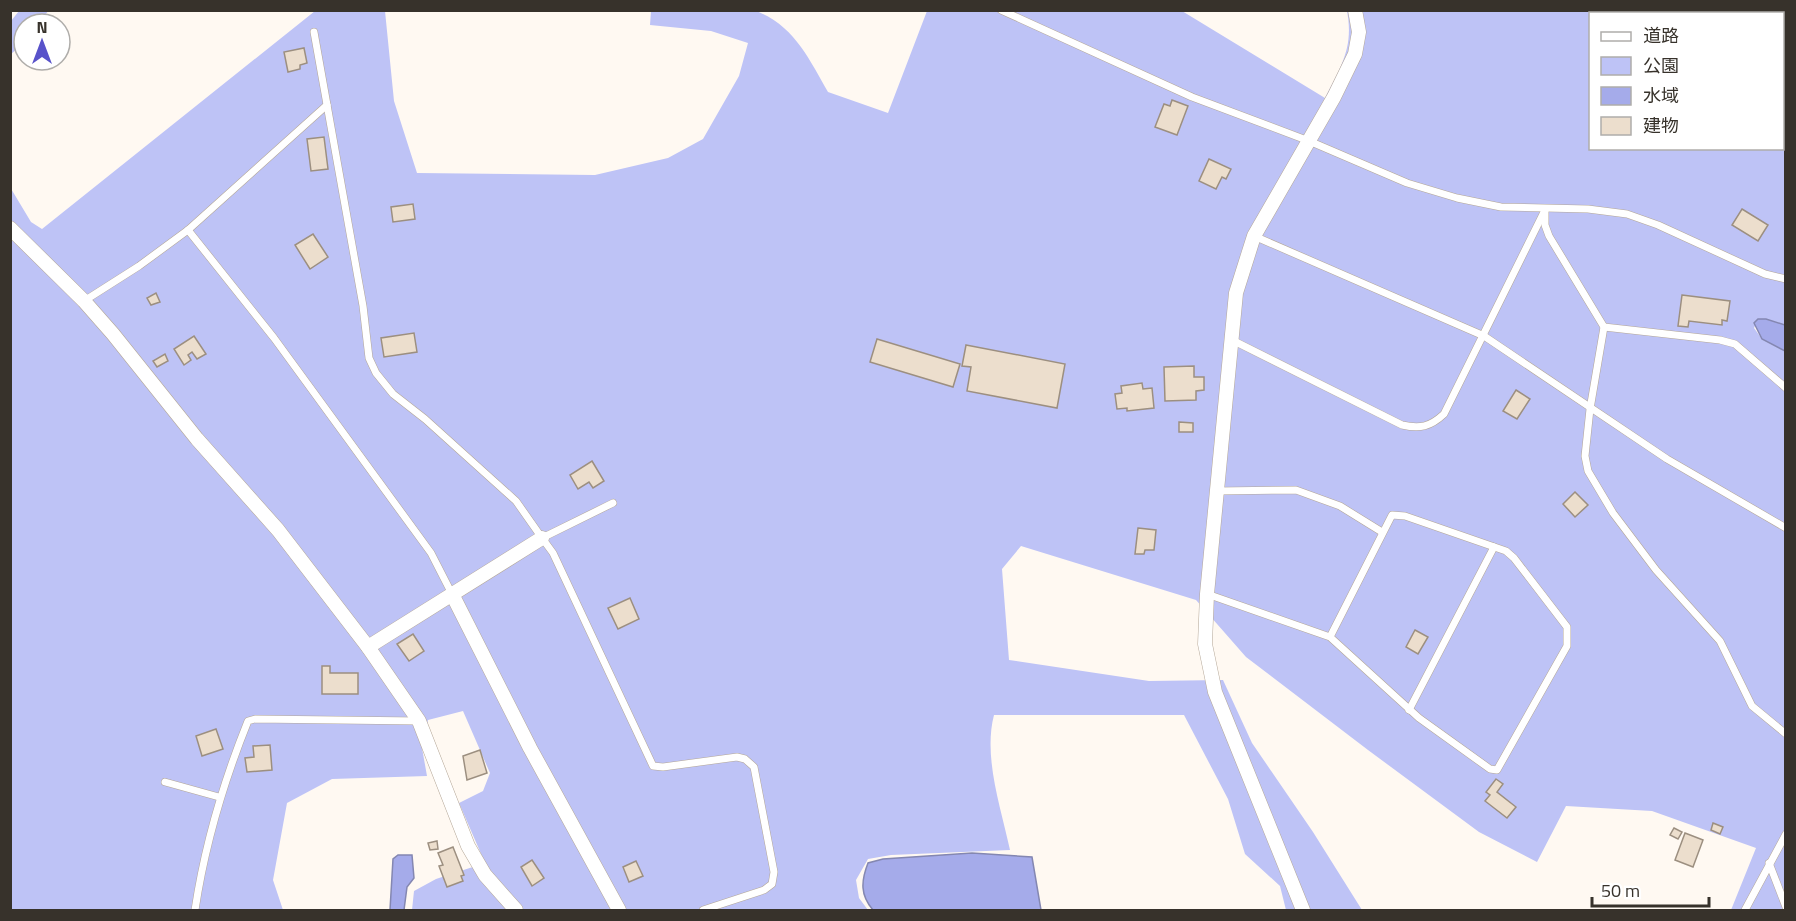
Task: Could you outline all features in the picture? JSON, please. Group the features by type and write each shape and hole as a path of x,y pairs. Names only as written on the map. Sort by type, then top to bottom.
{"street":[{"path":"1303,910 1215,692 1205,644 1207,594 1236,293 1254,236 1309,141 1355,54 1359,32 1355,10"},
{"path":"10,228 84,301 197,439 278,530 368,647 419,721 468,846 484,874 516,910"},
{"path":"368,647 542,538"},
{"path":"452,594 530,748 619,910"}],"lane":[{"path":"1001,10 1192,97 1309,141 1407,183 1457,198 1501,207 1588,209 1627,214 1658,225 1765,274 1785,279"},
{"path":"314,32 363,306 369,358 376,373 393,394 425,419 516,501 553,553 652,766 663,767 737,757 745,759 754,767 774,872 772,884 764,890 703,910"},
{"path":"84,301 139,266 188,230 327,105"},
{"path":"1545,209 1545,225 1549,236 1604,327 1590,409 1586,456 1588,471 1608,505 1656,570 1720,641 1752,706 1785,734"},
{"path":"1232,340 1402,425 1419,429 1434,424 1444,414 1545,209"},
{"path":"188,230 274,338 431,553 452,594"},
{"path":"1254,236 1484,336 1667,459 1785,528"},
{"path":"1604,327 1720,340 1735,344 1785,388"},
{"path":"1217,491 1296,490 1340,506 1382,532"},
{"path":"542,538 613,503"},
{"path":"1207,594 1330,637 1409,710 1490,769 1497,770 1567,646 1567,627 1514,558 1506,551 1405,516 1392,515 1330,637"},
{"path":"1409,710 1494,547"},
{"path":"195,910 207,841 219,797 248,721 255,719 419,721"},
{"path":"165,782 219,797"},
{"path":"1745,910 1785,834"},
{"path":"1769,863 1785,907"}],"green space":[{"path":"753,10 767,16 789,33 798,44 828,92 888,113 927,11 1182,11 1325,98 1345,56 1349,36 1347,11 1686,10 1689,12 1589,12 1589,150 1784,150 1785,49 1785,325 1758,319 1754,328 1762,339 1785,351 1785,910 1731,910 1756,848 1652,811 1566,806 1537,862 1479,832 1246,657 1196,600 1021,546 1002,569 1009,660 1149,681 1223,680 1252,743 1313,832 1362,910 1286,910 1280,886 1245,854 1228,799 1184,715 994,715 991,748 994,783 1010,850 891,855 868,859 856,880 859,898 868,910 412,910 414,891 436,879 485,863 459,803 483,791 490,773 463,711 428,720 422,748 427,776 332,779 287,803 273,880 283,910 11,910 10,187 31,222 42,229 315,11 385,11 394,101 417,173 595,175 668,158 703,139 739,76 748,43 711,31 650,25 651,11"},
{"path":"19,11 48,11 47,12"},
{"path":"12,20 11,54 11,21"}],"water":[{"path":"1758,319 1785,325 1785,351 1762,339 1754,323"},
{"path":"972,853 1032,857 1041,910 873,910 866,899 863,882 868,863 883,859"},
{"path":"398,855 412,855 414,878 407,887 404,910 390,910 393,859"}],"building":[{"path":"304,48 307,63 300,65 300,69 288,72 284,52"},
{"path":"1172,100 1188,106 1177,135 1155,127 1164,104 1170,106"},
{"path":"324,137 328,169 311,171 307,139"},
{"path":"1209,159 1231,169 1226,179 1222,177 1216,189 1199,181"},
{"path":"413,204 415,219 393,222 391,207"},
{"path":"1742,209 1768,225 1758,241 1732,225"},
{"path":"313,234 328,257 310,269 295,245"},
{"path":"156,293 160,302 151,305 147,298"},
{"path":"1682,295 1730,301 1727,321 1722,320 1722,325 1689,321 1688,327 1678,326"},
{"path":"414,333 417,352 384,357 381,338"},
{"path":"194,336 206,354 197,359 192,352 188,355 191,360 184,365 174,349"},
{"path":"877,339 960,364 953,387 870,362"},
{"path":"966,345 1065,364 1057,408 967,391 971,367 962,366"},
{"path":"165,354 168,361 157,367 153,361"},
{"path":"1194,366 1194,377 1204,377 1204,390 1196,391 1196,400 1165,401 1164,367"},
{"path":"1142,383 1143,389 1152,388 1154,408 1127,411 1127,408 1117,409 1115,394 1122,393 1121,386"},
{"path":"1516,390 1530,399 1517,419 1503,411"},
{"path":"1179,422 1193,423 1193,432 1179,432"},
{"path":"592,461 604,481 593,488 589,482 578,489 570,475"},
{"path":"1575,492 1588,505 1575,517 1563,504"},
{"path":"1138,528 1156,530 1154,550 1145,550 1144,554 1135,554"},
{"path":"630,598 639,619 618,629 608,608"},
{"path":"1415,630 1428,637 1418,654 1406,647"},
{"path":"413,634 424,651 409,661 397,644"},
{"path":"322,666 330,666 330,673 358,673 358,694 322,694"},
{"path":"216,729 223,749 202,756 196,736"},
{"path":"270,745 272,770 247,772 245,758 254,757 253,746"},
{"path":"480,750 487,773 467,780 463,756"},
{"path":"1496,779 1503,784 1497,792 1516,807 1507,818 1485,801 1490,795 1486,792"},
{"path":"1713,823 1723,827 1720,834 1711,830"},
{"path":"1674,828 1682,832 1678,839 1670,835"},
{"path":"1685,833 1703,840 1693,867 1675,860"},
{"path":"437,841 438,849 430,850 428,843"},
{"path":"453,847 464,875 461,876 463,881 447,887 439,866 443,865 438,853"},
{"path":"532,860 544,878 532,886 521,867"},
{"path":"636,861 643,876 629,882 623,867"}],"waterway":[{"path":"1658,10 1662,12"}]}
